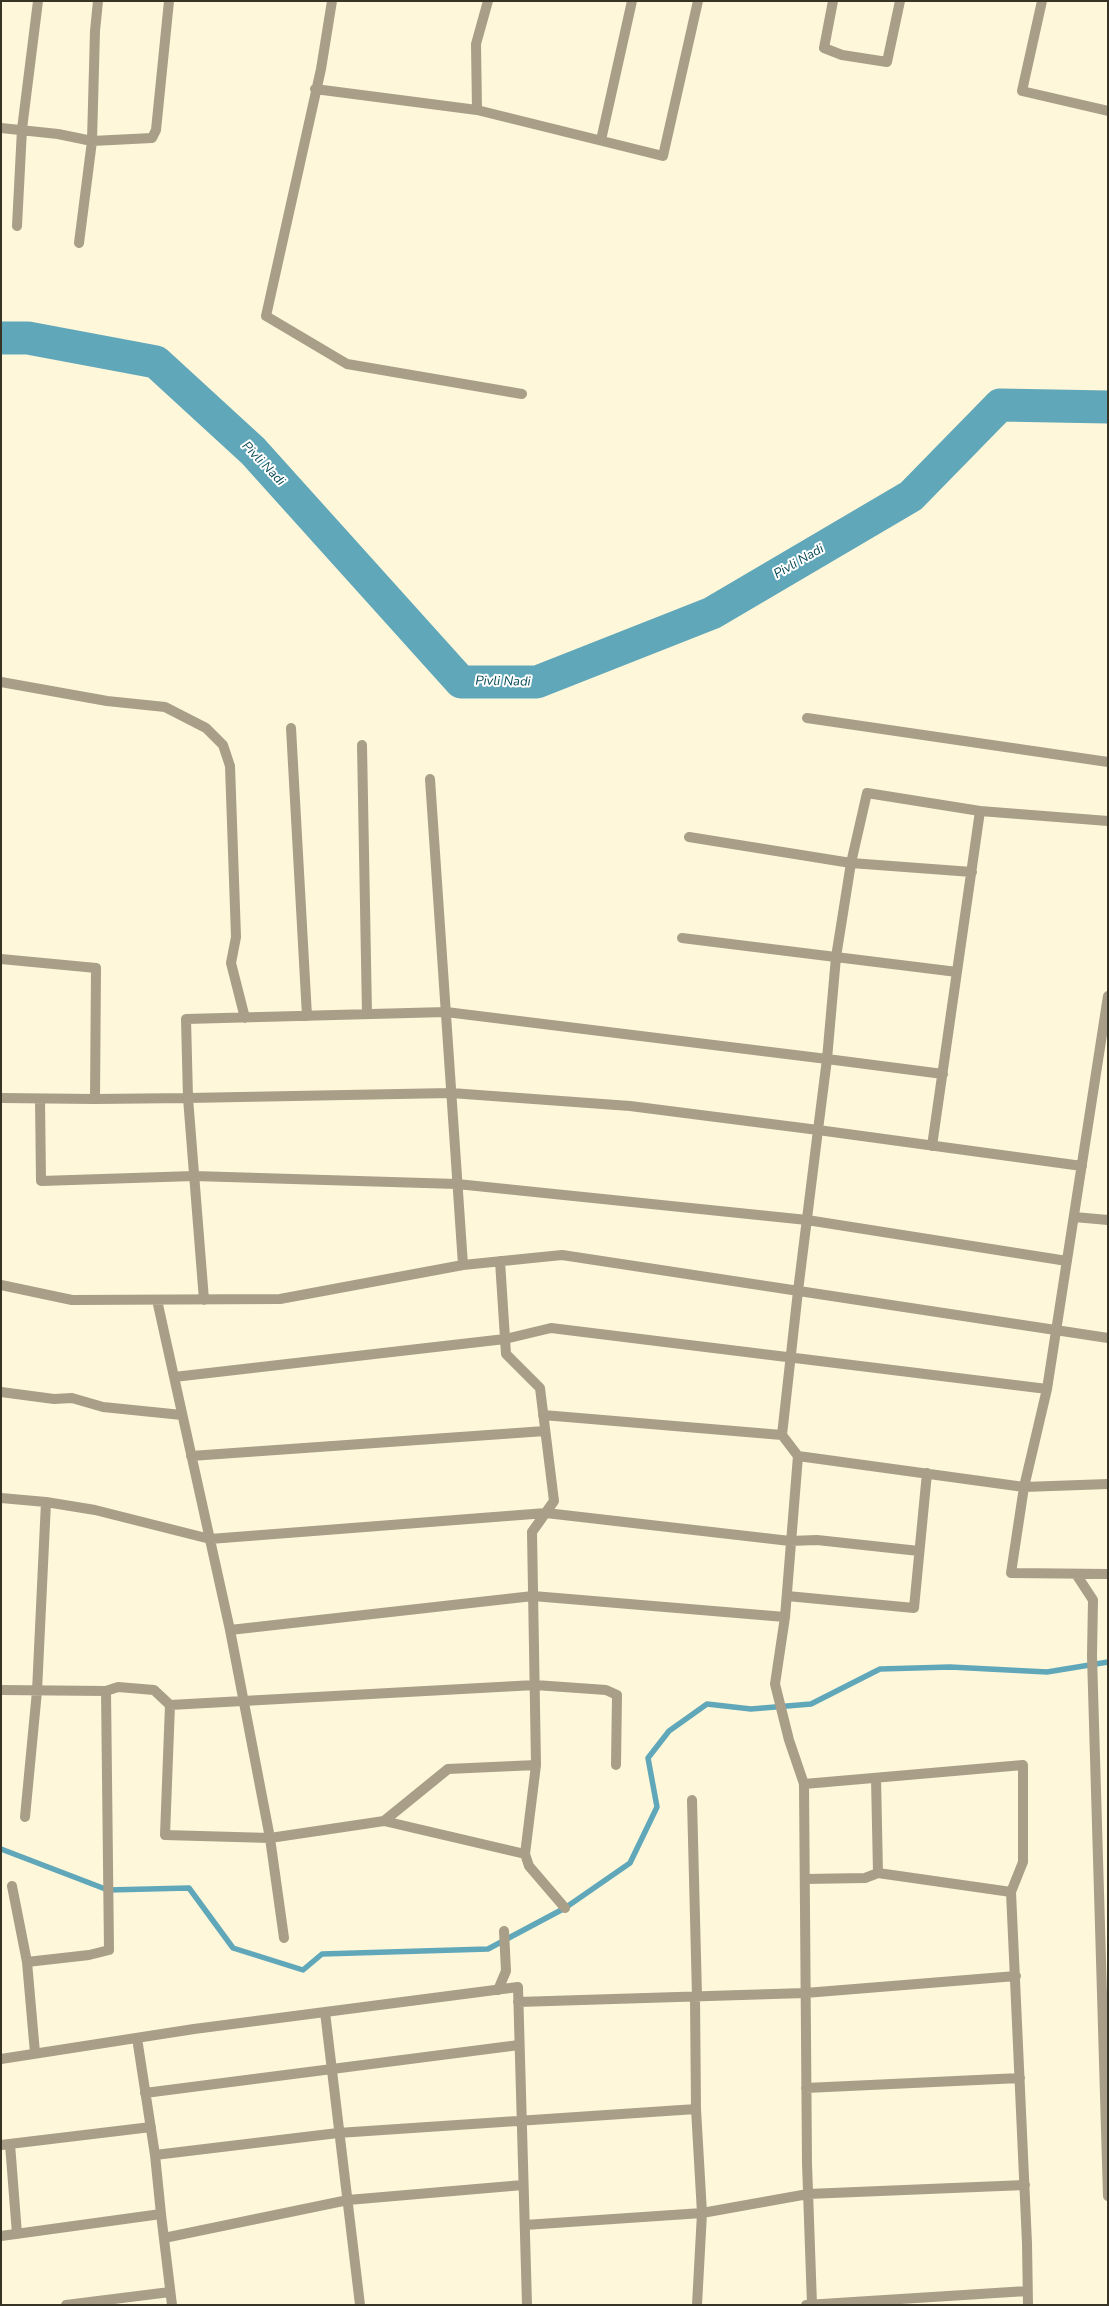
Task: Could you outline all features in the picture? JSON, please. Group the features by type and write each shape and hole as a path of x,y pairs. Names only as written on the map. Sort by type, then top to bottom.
{"street":[{"path":"17,226 22,129 38,1"},
{"path":"79,243 92,141 95,31 98,1"},
{"path":"1,128 22,129 92,141 152,138 156,130 169,1"},
{"path":"332,1 321,69 315,88 266,316 347,364 522,394"},
{"path":"477,110 476,44 488,1"},
{"path":"601,140 632,1"},
{"path":"315,88 477,110 662,156 698,1"},
{"path":"833,1 824,48 842,55 887,62 900,1"},
{"path":"1042,1 1022,91 1108,111"},
{"path":"1,682 107,701 165,707 206,728 223,745 230,766 231,789 236,937 231,963 245,1018"},
{"path":"807,718 1108,762"},
{"path":"291,728 307,1016"},
{"path":"362,745 367,1014"},
{"path":"430,779 463,1266"},
{"path":"812,2305 806,2088 804,1784 789,1740 775,1684 785,1617 798,1456 782,1435 798,1291 827,1059 836,957 851,863 867,793 980,811 1108,821"},
{"path":"932,1146 980,811"},
{"path":"689,837 851,863 972,872"},
{"path":"682,938 957,972"},
{"path":"1,959 96,968 95,1099"},
{"path":"1108,996 1105,1040 1082,1166 1057,1330 1047,1389 1024,1487 1011,1573 1108,1574"},
{"path":"204,1300 188,1098 186,1020 446,1012 943,1074"},
{"path":"1,1098 188,1098 451,1093 630,1106 1082,1166"},
{"path":"40,1099 41,1181 194,1176 457,1184 807,1220 1067,1261"},
{"path":"1074,1217 1108,1220"},
{"path":"1,1285 72,1300 280,1299 463,1266 562,1254 1108,1338"},
{"path":"500,1261 506,1354 540,1388 554,1501 532,1532 536,1765 525,1854 529,1866 565,1908"},
{"path":"157,1300 230,1630 242,1702 270,1838 284,1938"},
{"path":"174,1377 504,1339 551,1328 791,1356 1047,1389"},
{"path":"1,1392 54,1399 72,1398 103,1407 182,1415"},
{"path":"543,1415 782,1435"},
{"path":"191,1456 545,1431"},
{"path":"798,1456 1024,1487 1108,1484"},
{"path":"787,1596 914,1608 927,1473"},
{"path":"1,1498 46,1502 95,1510 210,1539 546,1513 790,1541 817,1540 919,1552"},
{"path":"25,1817 37,1691 46,1502"},
{"path":"1076,1574 1092,1600 1092,1656 1108,2196"},
{"path":"230,1630 533,1596 785,1617"},
{"path":"1,1690 106,1691 118,1687 154,1690 170,1705 534,1685 606,1690 617,1696 616,1765"},
{"path":"27,1962 89,1955 109,1950 106,1691"},
{"path":"170,1705 165,1835 270,1838 384,1821 525,1854"},
{"path":"384,1821 448,1769 536,1765"},
{"path":"804,1784 1023,1765 1023,1862 1011,1892 1016,1976 1028,2305"},
{"path":"876,1778 878,1873"},
{"path":"692,1800 697,1988 695,1997 696,2109 702,2213 697,2305"},
{"path":"805,1879 865,1878 878,1873 1011,1892"},
{"path":"12,1886 27,1962 35,2053"},
{"path":"498,1990 506,1971 504,1931"},
{"path":"518,2002 806,1993 1016,1976"},
{"path":"1,2059 137,2038 518,1987 527,2305"},
{"path":"325,2012 338,2133 348,2200 360,2305"},
{"path":"137,2038 155,2155 172,2305"},
{"path":"145,2093 520,2045"},
{"path":"806,2088 1020,2078"},
{"path":"155,2155 338,2133 522,2122 696,2109"},
{"path":"18,2234 5,2144 151,2127"},
{"path":"164,2238 348,2200 523,2185"},
{"path":"525,2225 702,2213 808,2194 1024,2185"},
{"path":"1,2236 161,2214"},
{"path":"806,2305 914,2302 1028,2291"},
{"path":"66,2305 170,2292"}],"waterway":[{"name":"Pivli Nadi","path":"1,338 28,338 156,362 253,451 461,682 537,682 712,613 911,496 1000,405 1108,407"},
{"path":"1,1849 108,1890 189,1888 233,1948 303,1970 322,1954 488,1949 565,1908 630,1863 657,1807 648,1758 669,1731 707,1704 751,1709 811,1704 880,1669 950,1667 1047,1672 1108,1662"}]}
